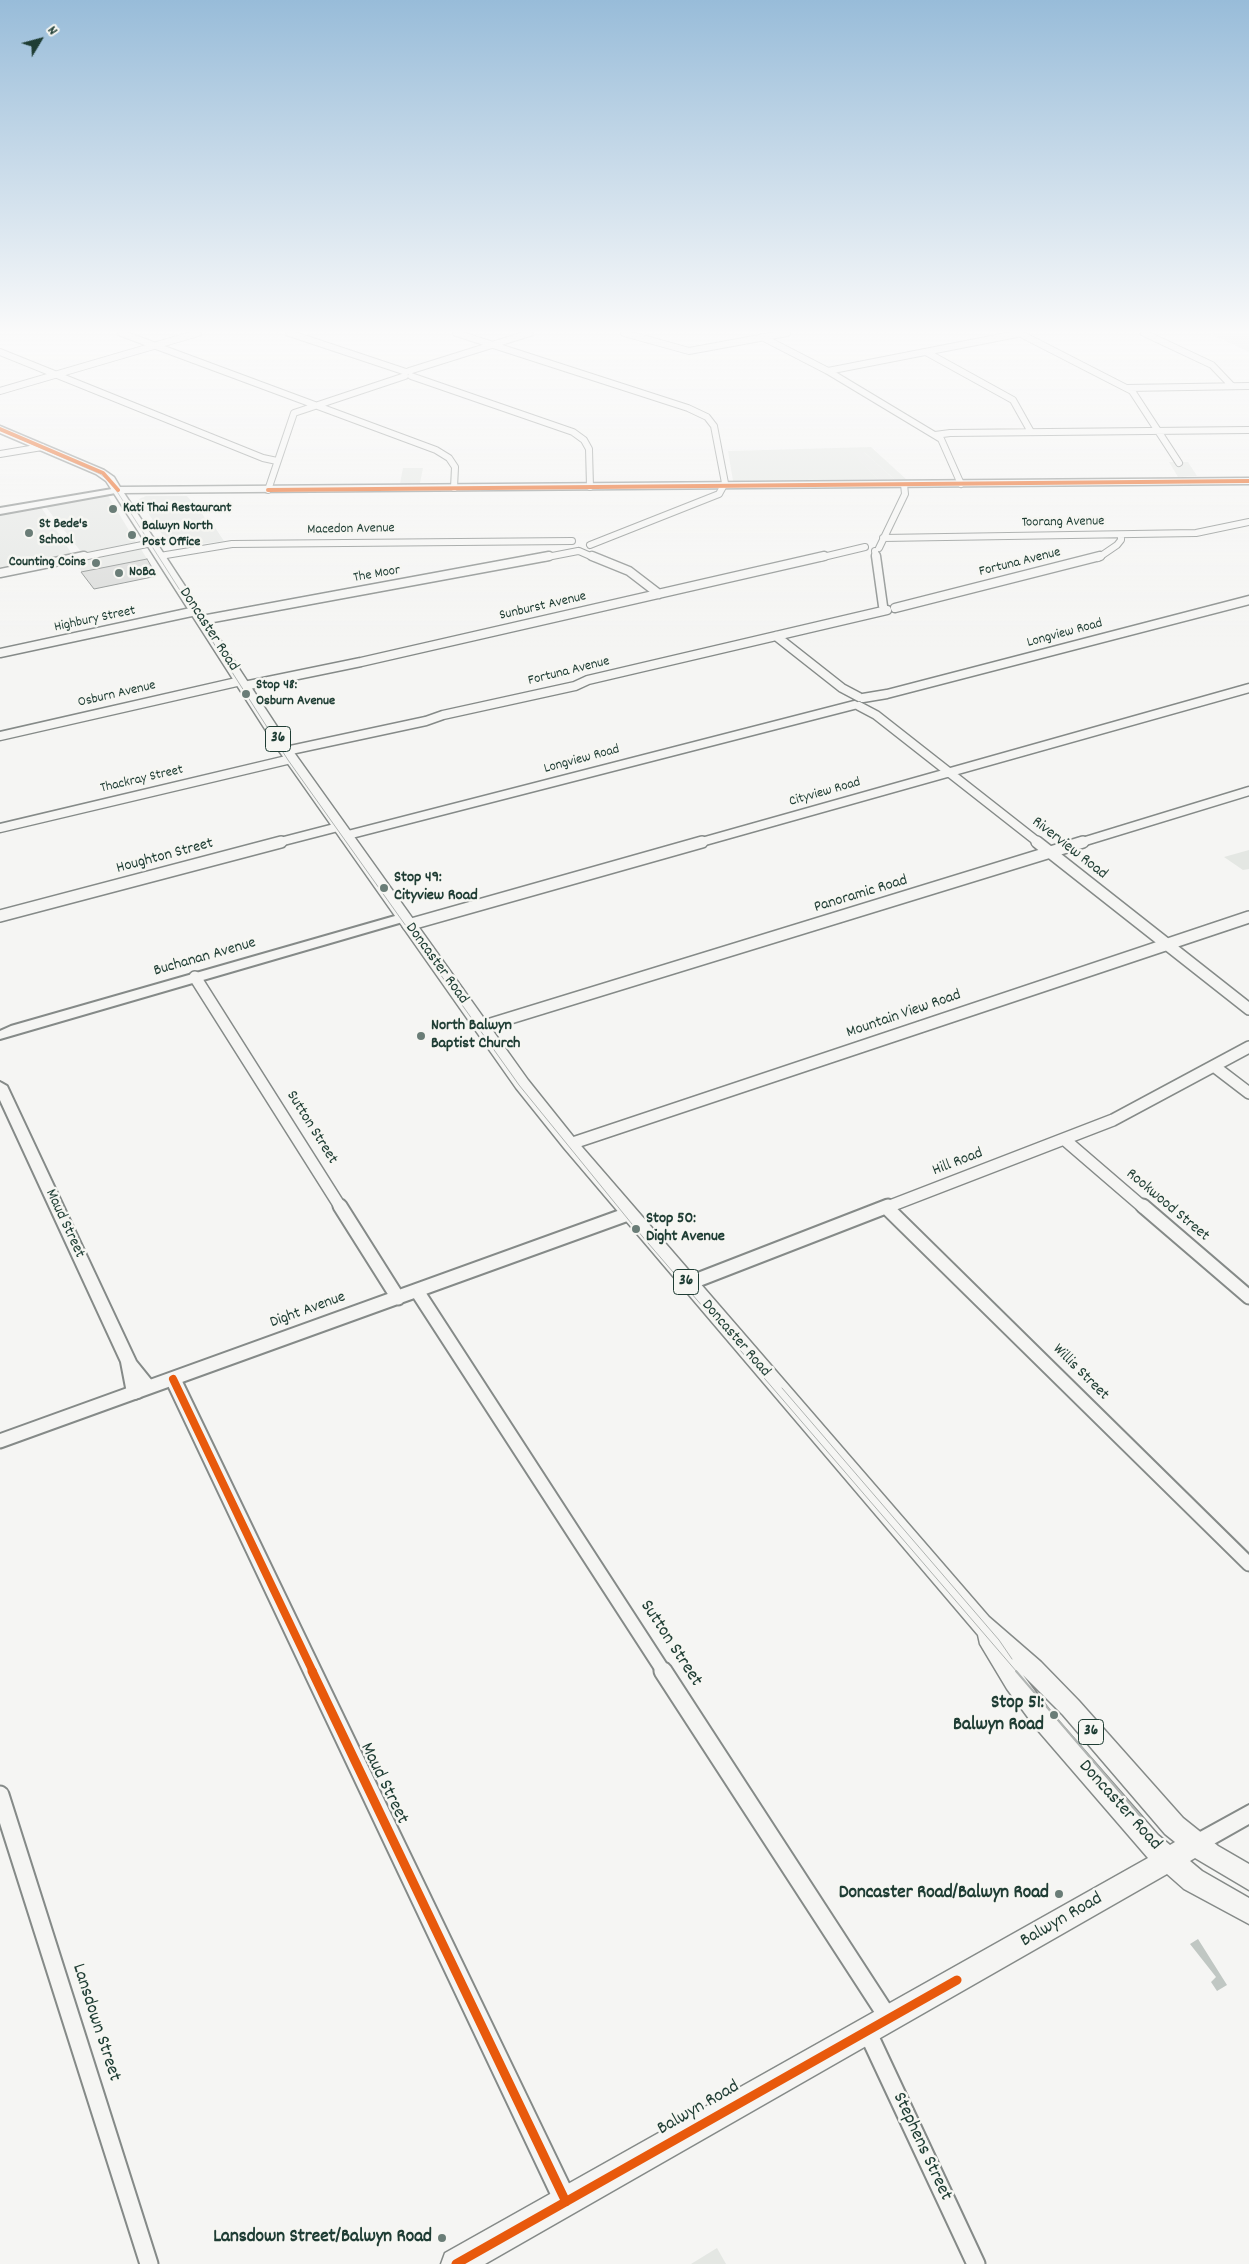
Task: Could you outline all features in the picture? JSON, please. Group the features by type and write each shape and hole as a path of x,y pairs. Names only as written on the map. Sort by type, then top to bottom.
{"main road":[{"name":"Doncaster Road","path":"23,439 109,477 289,755 405,922 481,1027 570,1144 687,1284 981,1624 1052,1688 1162,1813 1196,1844 1249,1878"},
{"path":"97,471 139,485 169,491"},
{"path":"118,490 1249,481"},
{"path":"125,501 137,495 169,491"},
{"name":"Doncaster Road","path":"981,1624 1015,1682 1043,1720 1137,1830 1168,1861 1208,1890 1249,1912"},
{"name":"Balwyn Road","path":"456,2264 1196,1844"}],"street":[{"path":"217,439 258,455 278,458"},
{"path":"268,490 284,439"},
{"path":"403,439 442,454 455,467 454,488"},
{"path":"582,439 589,449 590,487"},
{"path":"577,547 719,494 724,481 717,439"},
{"path":"940,439 944,442 961,484"},
{"path":"1163,439 1178,463"},
{"path":"0,454 42,447"},
{"path":"888,607 882,595 871,549 883,538 905,494 904,484"},
{"path":"0,510 118,490"},
{"name":"Toorang Avenue","path":"883,538 1202,532 1247,522"},
{"name":"Fortuna Avenue","path":"289,755 426,722 443,715 575,686 588,680 776,636 888,607 1096,559 1117,545 1121,540 1121,535"},
{"path":"577,547 582,541 606,537"},
{"name":"Macedon Avenue","path":"160,556 232,544 542,541 577,547"},
{"path":"0,573 152,543"},
{"name":"The Moor","path":"199,615 557,555 577,547 629,571 659,594"},
{"name":"Sunburst Avenue","path":"242,683 659,594 847,551 871,549"},
{"name":"Longview Road","path":"341,831 828,710 1249,600"},
{"name":"Highbury Street","path":"0,653 199,615"},
{"name":"Riverview Road","path":"776,636 1248,1009"},
{"name":"Osburn Avenue","path":"0,736 242,683"},
{"name":"Cityview Road","path":"405,922 1249,688"},
{"name":"Thackray Street","path":"0,828 289,755"},
{"name":"Panoramic Road","path":"481,1027 1249,791"},
{"name":"Houghton Street","path":"0,916 341,831"},
{"name":"Mountain View Road","path":"570,1144 1249,917"},
{"name":"Buchanan Avenue","path":"0,1035 195,978 405,922"},
{"name":"Sutton Street","path":"195,978 398,1298"},
{"name":"Buchanan Avenue","path":"0,1031 16,1029"},
{"name":"Hill Road","path":"687,1284 1113,1120 1249,1047"},
{"name":"Hill Road","path":"1233,1057 1249,1052"},
{"path":"1214,1067 1249,1093"},
{"name":"Maud Street","path":"0,1086 142,1390"},
{"name":"Rookwood Street","path":"1065,1140 1249,1297"},
{"name":"Willis Street","path":"887,1208 1249,1564"},
{"name":"Dight Avenue","path":"0,1441 628,1214"},
{"name":"Sutton Street","path":"418,1291 878,2025"},
{"name":"Maud Street","path":"173,1379 566,2202"},
{"name":"Lansdown Street","path":"0,1795 149,2264"},
{"name":"Balwyn Road","path":"1196,1844 1249,1814"},
{"name":"Stephens Street","path":"878,2025 976,2264"}],"shaded area":[{"path":"871,447 906,479 894,479 864,452 851,452 878,479 733,481 728,451"},
{"path":"850,452 864,452 894,479 878,479"},
{"path":"1169,462 1188,462 1197,476 1178,477"},
{"path":"403,468 423,468 420,483 400,483"},
{"path":"107,494 136,542 82,553 45,506"},
{"path":"146,496 187,496 203,515 209,526 214,526 224,541 171,548 139,499"},
{"name":"St Bede's School","path":"41,507 72,554 0,569 0,515"},
{"path":"141,549 147,559 82,572 75,563"},
{"path":"1249,850 1249,869 1243,870 1224,857"},
{"path":"1198,1939 1227,1985 1217,1991 1211,1982 1216,1977 1190,1944"},
{"path":"717,2248 726,2264 691,2264"}],"building":[{"name":"NoBa","path":"147,559 157,576 94,589 81,572"}],"tram line":[{"path":"20,439 100,474 111,482 288,760 519,1085 636,1229 1017,1672"},
{"path":"782,1388 999,1640 1012,1659"},
{"path":"1016,1671 1142,1818"}],"cycle path":[{"path":"23,439 103,473 118,490"},
{"path":"268,490 1249,481"},
{"path":"173,1379 566,2202"},
{"path":"456,2264 957,1980"}],"place":[{"name":"Kati Thai Restaurant","path":"113,509"},
{"name":"St Bede's School","path":"29,533"},
{"name":"Balwyn North Post Office","path":"132,535"},
{"name":"Counting Coins","path":"96,563"},
{"name":"NoBa","path":"119,573"},
{"name":"Stop 48: Osburn Avenue","path":"246,694"},
{"name":"Stop 49: Cityview Road","path":"384,888"},
{"name":"North Balwyn Baptist Church","path":"421,1036"},
{"name":"Stop 50: Dight Avenue","path":"636,1229"},
{"name":"Stop 51: Balwyn Road","path":"1054,1715"},
{"name":"Doncaster Road/Balwyn Road","path":"1059,1894"},
{"name":"Lansdown Street/Balwyn Road","path":"442,2238"}]}
